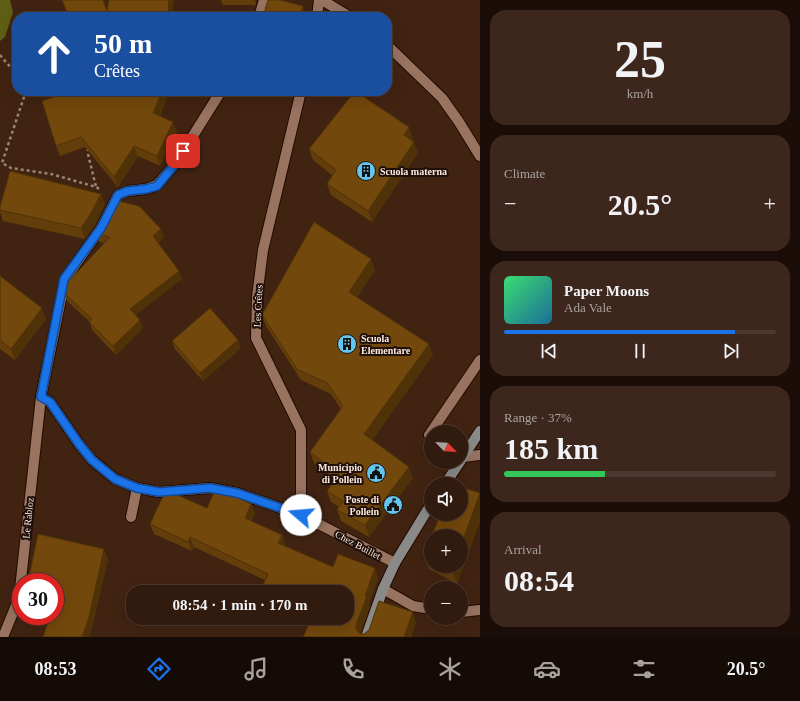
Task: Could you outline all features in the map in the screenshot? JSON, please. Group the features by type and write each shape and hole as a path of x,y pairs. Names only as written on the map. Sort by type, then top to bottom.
{"main road":[{"path":"468,449 480,431"},
{"path":"366,637 383,589 395,564 424,516"}],"street":[{"path":"260,12 264,0"},
{"path":"318,12 319,0"},
{"path":"322,0 342,12"},
{"path":"392,50 442,98 480,156"},
{"name":"Le Rabloz","path":"3,637 19,598 41,397 64,279 101,228 118,195 128,191 157,186 176,163 218,96"},
{"name":"Les Crêtes","path":"300,96 263,250 257,297 256,338 301,430 301,515"},
{"path":"436,425 480,360"},
{"name":"Chez Buillet","path":"41,397 50,402 92,460 115,479 137,488 159,492 210,488 237,493 301,515 395,564"},
{"path":"468,458 480,455"},
{"path":"131,517 137,488"},
{"path":"383,589 413,606 424,608"},
{"path":"468,611 480,610"}],"path":[{"path":"0,55 12,69"},
{"path":"24,96 2,163 11,168 51,174 96,187 88,154 89,141"}],"shaded area":[{"path":"0,0 10,0 13,12 5,37 0,41"}],"building":[{"path":"62,0 103,0 107,11 109,0 169,0 168,12 67,12"},
{"path":"268,0 280,0 303,6 301,12 264,12"},
{"path":"56,96 160,96 153,113 173,122 157,156 134,146 114,177 81,137 56,146 42,101"},
{"name":"Scuola materna","path":"351,96 362,96 409,127 404,135 414,142 368,211 327,184 336,170 309,149"},
{"path":"10,171 101,194 81,228 0,210"},
{"path":"115,200 139,206 161,229 153,236 179,271 130,309 140,320 113,346 89,322 92,319 64,293 66,284 110,237 96,234 104,223"},
{"name":"Scuola Elementare","path":"314,222 371,259 349,292 429,344 364,434 409,467 365,525 337,510 343,501 327,491 339,474 310,452 343,406 327,383 297,369 262,315"},
{"path":"0,276 42,308 11,349 0,340"},
{"path":"210,308 238,340 200,373 172,341"},
{"path":"216,488 251,504 245,518 282,535 278,543 333,567 338,554 375,568 365,596 367,596 356,625 356,629 360,634 364,634 369,630 379,601 413,612 404,637 303,637 309,625 354,625 354,585 263,585 268,574 190,537 188,542 150,524 166,490 207,508"},
{"path":"468,489 480,493 467,529 435,529 437,521 468,521"},
{"path":"38,534 104,549 89,617 82,637 43,637 47,625 64,625 64,573 30,573"}],"place":[{"name":"Scuola materna","path":"366,171"},
{"name":"Scuola Elementare","path":"347,344"},
{"name":"Municipio di Pollein","path":"376,473"},
{"name":"Poste di Pollein","path":"393,505"}],"route":[{"path":"183,151 176,163 157,186 136,191 128,191 118,195 101,228 64,279 41,397 50,402 92,460 115,479 137,488 159,492 210,488 237,493 301,515"}]}
